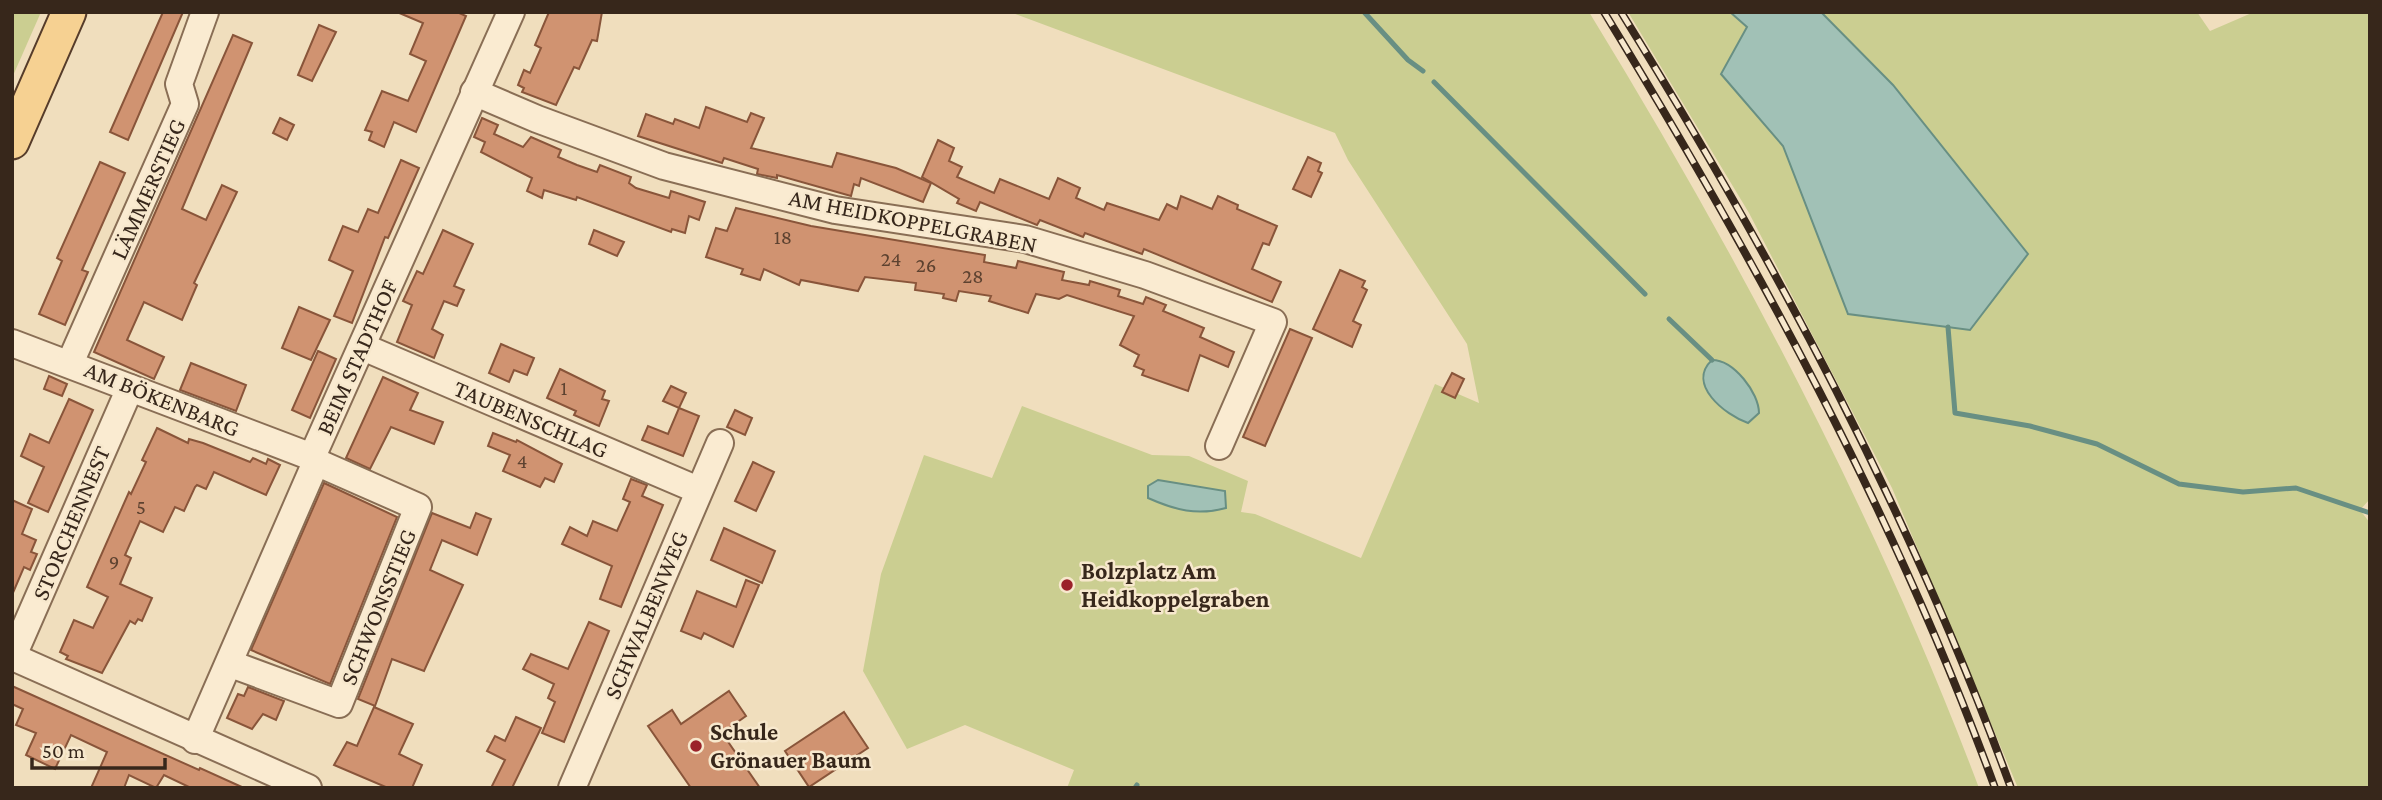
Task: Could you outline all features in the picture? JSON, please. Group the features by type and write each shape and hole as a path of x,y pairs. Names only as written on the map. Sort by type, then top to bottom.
{"main road":[{"path":"12,142 69,12"}],"street":[{"name":"LÄMMERSTIEG","path":"70,363 185,104 179,84 205,12"},
{"name":"BEIM STADTHOF","path":"195,740 231,664 314,460 511,12"},
{"name":"AM HEIDKOPPELGRABEN","path":"474,92 537,120 664,166 835,210 1026,239 1145,275 1273,322 1219,446"},
{"name":"AM BÖKENBARG","path":"12,342 314,460"},
{"name":"TAUBENSCHLAG","path":"363,347 698,490"},
{"name":"STORCHENNEST","path":"12,658 130,388"},
{"name":"SCHWALBENWEG","path":"572,788 720,443"},
{"name":"SCHWONSSTIEG","path":"231,664 339,704 418,507 314,460"},
{"path":"12,658 308,788"}],"green space":[{"path":"12,12 41,12 12,78"},
{"path":"1010,12 1589,12 1699,199 1802,391 1896,587 1979,788 1067,788 1074,770 965,725 907,749 863,671 881,574 924,455 992,478 1022,406 1152,455 1189,456 1248,481 1241,512 1255,514 1361,558 1435,384 1479,403 1467,344 1348,160 1335,133"},
{"path":"1628,12 2197,12 2210,31 2254,12 2370,12 2370,499 2360,510 2370,523 2370,788 2018,788 1892,488 1749,213"}],"water":[{"path":"1730,12 1821,12 1893,85 2028,254 1970,330 1848,314 1783,146 1721,74 1747,27"},
{"path":"1712,360 1729,365 1750,387 1759,413 1748,423 1720,406 1706,388 1703,379 1705,369"},
{"path":"1158,480 1225,491 1226,508 1186,510 1148,498 1148,486"}],"building":[{"path":"163,12 183,12 128,140 110,132"},
{"path":"397,12 457,12 466,16 416,132 394,122 384,147 369,140 372,132 365,130 382,91 408,101 426,61 410,54 423,23"},
{"path":"549,12 602,12 597,41 592,40 579,69 574,67 556,105 522,92 524,88 518,85 524,70 530,73 541,48 535,45"},
{"path":"319,25 336,32 312,81 298,75"},
{"path":"233,35 252,43 182,209 206,220 222,185 237,192 194,283 197,285 182,320 144,302 127,340 164,357 154,379 94,352"},
{"path":"706,107 747,122 751,113 764,118 751,148 832,167 837,153 896,168 931,183 923,202 861,178 859,186 854,184 851,196 777,175 777,178 757,174 758,169 724,158 722,163 638,136 646,114 673,124 675,119 699,128"},
{"path":"280,118 294,125 287,140 273,133"},
{"path":"482,118 498,125 494,134 523,147 531,137 561,150 558,157 577,165 597,172 600,165 631,177 629,183 636,188 669,198 671,191 705,202 699,220 689,216 685,233 672,229 671,232 577,197 576,200 544,190 542,198 527,191 532,178 481,152 485,142 474,137"},
{"path":"938,140 954,148 949,161 962,167 957,177 994,193 1000,179 1049,199 1058,178 1080,188 1076,198 1104,210 1107,203 1159,220 1167,204 1177,209 1181,196 1212,209 1218,196 1238,205 1237,209 1277,226 1269,245 1263,243 1252,269 1281,282 1272,302 1144,249 1142,254 1085,233 1083,237 1040,220 1037,225 980,202 976,211 957,203 959,199 922,177"},
{"path":"1308,157 1321,163 1318,171 1322,173 1311,197 1293,189"},
{"path":"401,160 419,168 388,238 385,237 352,323 334,316 353,271 329,260 343,226 358,232 368,209 378,213"},
{"path":"100,162 125,173 82,270 88,272 65,325 39,314 62,261 57,258"},
{"path":"736,208 811,226 985,255 984,262 1016,268 1018,261 1064,272 1062,280 1089,285 1090,281 1120,290 1118,296 1143,304 1146,297 1166,305 1163,311 1204,328 1200,337 1234,352 1228,367 1200,355 1188,391 1142,375 1144,370 1134,366 1139,355 1120,345 1134,316 1067,295 1059,299 1036,294 1028,313 989,301 991,296 959,291 956,301 943,298 944,294 915,290 916,283 865,277 858,291 801,280 799,285 764,269 760,280 741,274 743,269 706,257 716,228 727,231"},
{"path":"443,230 473,244 454,286 464,290 457,306 444,301 432,329 443,335 434,358 397,342 412,305 403,301 417,271 423,274"},
{"path":"594,230 624,242 617,256 589,244"},
{"path":"1340,270 1365,281 1362,287 1367,290 1353,321 1361,325 1352,347 1313,329"},
{"path":"299,307 330,320 311,360 282,348"},
{"path":"1290,329 1312,338 1265,446 1243,437"},
{"path":"501,344 534,358 527,375 514,370 509,382 489,373"},
{"path":"318,351 336,359 310,418 292,410"},
{"path":"191,363 246,385 236,411 180,390"},
{"path":"560,369 605,391 602,399 609,401 599,426 574,415 576,411 547,398"},
{"path":"1452,373 1464,379 1455,398 1442,392"},
{"path":"49,376 67,384 62,396 44,389"},
{"path":"383,377 418,393 410,410 443,422 434,444 391,427 370,469 346,458"},
{"path":"671,386 686,393 679,408 663,401"},
{"path":"69,399 93,410 48,512 28,503 44,467 21,456 30,434 49,443"},
{"path":"679,408 699,416 683,456 642,440 648,426 668,434"},
{"path":"735,410 752,418 745,435 727,427"},
{"path":"157,428 188,443 189,439 203,443 250,462 253,458 266,464 268,459 280,465 266,495 214,472 206,489 197,485 195,487 184,511 175,507 163,532 140,521 125,555 131,558 120,584 152,598 142,621 138,619 135,624 130,621 102,673 66,659 68,656 60,652 74,620 93,628 108,597 87,587 129,492 131,494 146,462 142,460"},
{"path":"493,433 516,442 517,440 562,464 554,482 545,478 540,487 503,471 510,455 488,446"},
{"path":"753,462 774,472 756,511 735,501"},
{"path":"631,479 647,485 642,496 663,505 621,607 600,599 612,566 562,544 570,527 587,536 593,521 617,531 630,502 623,499"},
{"path":"324,483 397,517 330,684 251,650"},
{"path":"12,500 32,509 22,534 36,540 31,552 37,554 30,570 24,567 12,595"},
{"path":"432,513 470,528 476,513 491,519 477,555 442,540 430,570 463,585 424,671 392,659 375,706 358,699"},
{"path":"724,528 775,551 762,583 711,560"},
{"path":"746,580 759,585 733,647 704,633 701,639 681,631 697,591 736,607"},
{"path":"589,622 609,631 564,742 542,733 555,702 548,698 554,684 523,669 531,654 568,669"},
{"path":"12,686 244,788 191,788 164,775 156,788 129,775 124,788 91,788 107,752 71,735 55,769 26,755 36,733 16,725 23,709 12,704"},
{"path":"248,687 284,701 276,720 263,714 252,729 227,718 238,694 244,696"},
{"name":"Schule Grönauer Baum","path":"729,691 746,716 722,733 760,788 691,788 648,726 672,710 681,724"},
{"path":"374,707 413,724 399,754 422,765 412,788 388,788 334,765 347,742 357,746"},
{"path":"844,712 868,748 809,787 785,751"},
{"path":"516,717 541,728 512,788 491,788 505,760 487,751 495,736 505,741"}],"waterway":[{"path":"1364,12 1408,60 1423,71"},
{"path":"1434,82 1645,294"},
{"path":"1669,319 1712,360"},
{"path":"1948,327 1955,413 2030,426 2097,444 2179,484 2243,492 2296,488 2370,513"}],"railway":[{"path":"1604,12 1768,294 1868,488 1956,687 1995,788"},
{"path":"1621,12 1732,198 1836,390 1930,586 2011,788"}],"place":[{"name":"Bolzplatz Am Heidkoppelgraben","path":"1067,585"},
{"name":"Schule Grönauer Baum","path":"696,746"}]}
